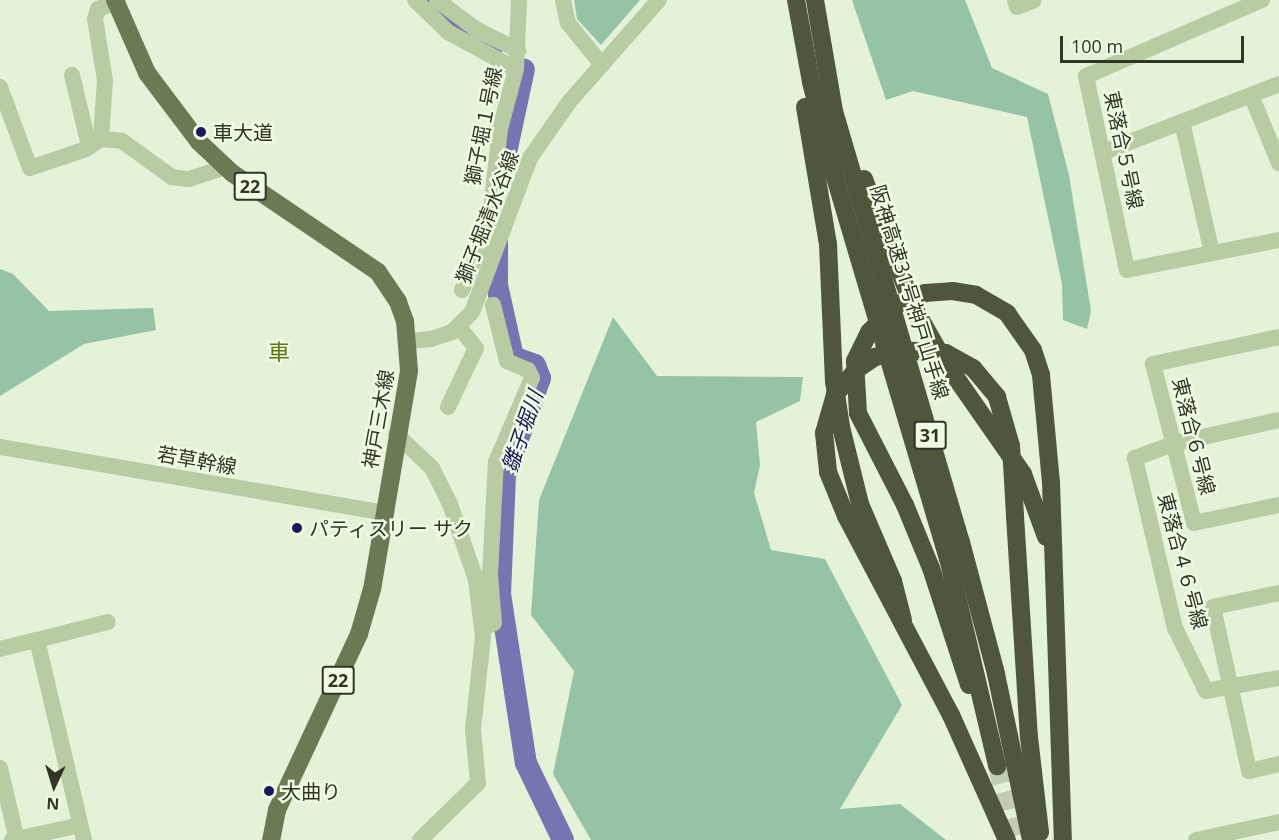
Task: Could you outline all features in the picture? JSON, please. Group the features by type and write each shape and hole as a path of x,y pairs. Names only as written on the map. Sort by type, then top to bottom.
{"highway":[{"path":"794,0 790,24 828,244 834,381 841,427 860,504 894,581 903,620"},
{"name":"阪神高速31号神戸山手線","path":"794,0 811,82 834,174 942,536 997,766 931,568 905,506 858,413 855,361 869,332 898,304 925,293 952,291 976,295 1007,313 1033,350 1043,398 1052,561"},
{"name":"阪神高速31号神戸山手線","path":"815,0 834,111 857,196 927,425 987,641 1031,840"},
{"name":"31","path":"819,32 869,196 913,306 945,362 1023,474 1052,561 1063,840"},
{"path":"1007,840 951,715 903,620 887,598 846,516 828,472 824,433 835,395 856,370 875,357 899,350 945,352 974,368 997,398 1011,446 1029,737 1041,840"}],"main road":[{"name":"神戸三木線","path":"110,2 155,86 199,142 225,166 378,272 398,302 408,341 409,371 396,434 386,513 372,589 359,634 277,810 271,840"}],"street":[{"path":"415,0 448,32 516,69"},
{"path":"437,0 477,30 518,50"},
{"name":"獅子堀１号線","path":"462,290 489,226 500,129 516,69 519,0"},
{"path":"563,0 568,23 602,65"},
{"name":"獅子堀清水谷線","path":"459,327 485,302 530,158 569,102 659,0"},
{"path":"1015,0 1017,7 1034,0"},
{"name":"東落合５号線","path":"1262,0 1086,75 1127,270 1279,240"},
{"path":"95,142 105,80 95,19 98,9 110,2"},
{"path":"72,75 95,142"},
{"path":"1104,152 1279,84"},
{"path":"0,87 7,136 30,168 95,142 122,141 172,177 189,179 225,166"},
{"path":"1251,95 1279,163"},
{"path":"1182,122 1212,254"},
{"path":"482,629 494,623 490,575 496,462 532,378 528,370 507,361 485,302"},
{"path":"408,341 431,339 459,327 476,348 448,407"},
{"name":"東落合６号線","path":"1279,337 1154,364 1176,443 1194,523 1279,505"},
{"path":"1176,443 1279,420"},
{"path":"396,434 432,468 450,504 476,580 482,629 473,729 478,783 420,840"},
{"name":"東落合４６号線","path":"1176,443 1135,458 1175,628 1206,690 1230,688"},
{"name":"若草幹線","path":"0,447 386,513"},
{"path":"1279,593 1213,608 1249,771 1279,764"},
{"path":"0,649 108,622"},
{"path":"1,775 15,840 82,833 37,640"},
{"path":"1230,688 1279,678"},
{"path":"1196,840 1279,822"}],"green space":[{"path":"574,0 640,0 601,45 577,19"},
{"path":"852,0 965,0 992,68 1048,94 1069,175 1091,311 1087,329 1063,320 1062,284 1027,117 913,91 886,100"},
{"path":"0,269 13,274 49,311 153,308 156,330 84,344 0,396"},
{"path":"613,317 657,376 803,377 800,401 756,422 760,465 754,493 771,550 825,559 902,705 840,809 900,804 946,840 591,840 553,774 574,671 531,615 539,500"}],"waterway":[{"name":"雛子堀川","path":"426,2 437,14 493,46"},
{"name":"雛子堀川","path":"501,176 524,69"},
{"name":"雛子堀川","path":"497,239 497,285 513,357 535,365 540,378 505,475 500,594 526,763 563,840"}],"tunnel":[{"path":"997,766 1015,840"}],"place":[{"name":"車大道","path":"201,132"},
{"name":"パティスリー サク","path":"297,528"},
{"name":"大曲り","path":"269,791"}],"district":[{"name":"車","path":"279,352"}]}
